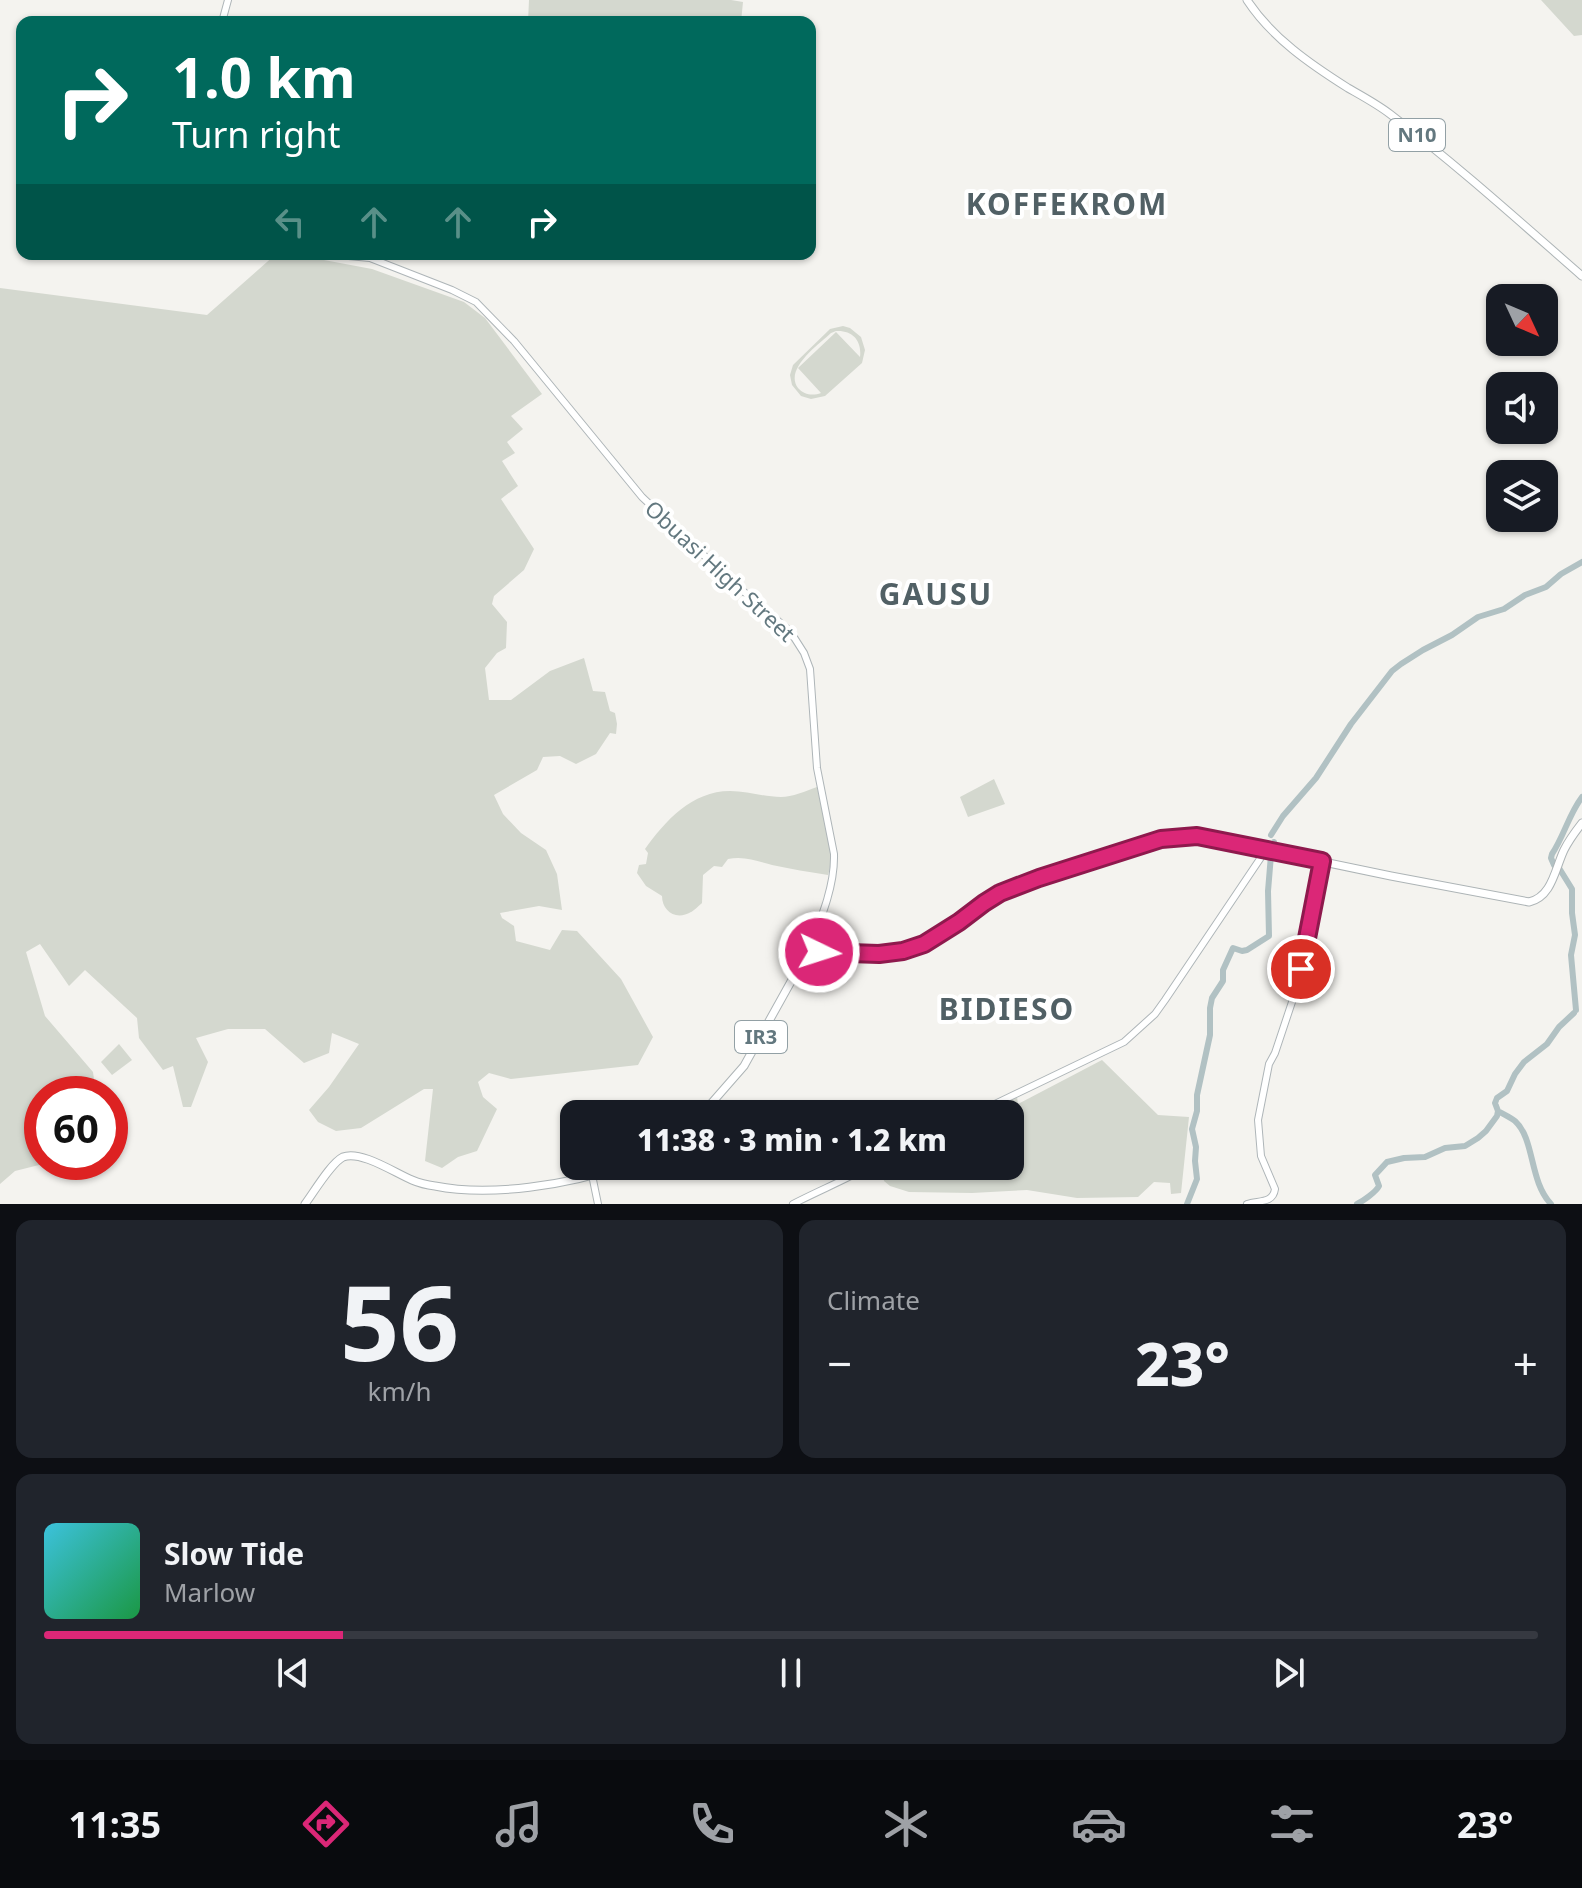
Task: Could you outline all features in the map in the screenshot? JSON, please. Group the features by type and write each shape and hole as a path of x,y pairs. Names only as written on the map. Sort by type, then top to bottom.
{"main road":[{"name":"N10","path":"1247,0 1286,45 1384,109 1476,182 1582,276"},
{"path":"808,951 879,954 903,951 924,944 1000,893 1150,841 1173,837 1197,836 1529,902 1548,889 1563,851 1582,823"},
{"path":"816,931 819,952"},
{"name":"Obuasi High Street","path":"714,1100 744,1066 808,951"},
{"path":"305,1204 335,1164 345,1156 364,1158 419,1182 458,1191 529,1187 566,1180"}],"street":[{"name":"Obuasi High Street","path":"375,260 476,302 514,341 640,496 730,580 781,618 797,641 810,669 817,768 834,861 832,878 808,951"},
{"path":"1003,1100 1124,1042 1146,1022 1165,1000 1266,850"},
{"path":"1247,1204 1268,1201 1275,1193 1261,1156 1258,1120 1269,1064 1299,979 1322,861"},
{"path":"593,1180 598,1204"},
{"path":"793,1204 845,1180"}],"shaded area":[{"path":"529,0 743,2 742,16 528,16"},
{"path":"1541,0 1582,0 1582,35 1574,36"},
{"path":"269,260 324,260 372,269 464,302 485,318 542,394 511,416 523,429 507,442 515,453 502,461 518,486 501,499 534,549 524,570 494,596 492,604 507,622 506,648 497,653 485,668 489,700 511,700 550,671 584,658 593,691 605,692 617,724 616,734 610,733 596,754 576,764 560,756 543,757 537,770 494,795 503,814 521,833 546,850 557,874 562,910 539,906 500,913 514,926 516,941 550,950 562,930 577,931 621,979 653,1037 638,1065 511,1079 489,1073 478,1082 483,1097 497,1109 477,1151 458,1157 442,1168 425,1161 433,1089 424,1089 361,1128 336,1131 318,1122 309,1110 359,1044 332,1033 329,1053 304,1063 265,1029 228,1029 196,1038 208,1062 191,1107 183,1107 173,1066 163,1070 139,1038 137,1018 85,970 69,986 40,944 26,952 45,1016 94,1076 24,1076 24,1169 15,1171 0,1184 0,288 207,315"},
{"path":"843,326 861,337 865,350 862,363 825,396 811,399 801,396 792,385 790,375 793,365 830,329","holes":["836,331 847,332 855,338 860,357 836,332 798,368 821,393 812,395 803,392 795,381 795,373 799,365"]},
{"path":"994,779 1005,804 968,817 960,797"},
{"path":"817,787 830,842 828,875 745,859 728,859 722,867 714,866 703,875 702,903 692,912 675,915 664,906 662,896 646,886 637,873 639,865 646,864 648,853 645,849 661,828 681,810 704,796 730,791 785,797"},
{"path":"119,1044 132,1060 112,1075 101,1062"},
{"path":"1102,1060 1158,1115 1189,1117 1181,1193 1171,1194 1170,1183 1154,1182 1138,1197 1077,1198 1027,1190 909,1192 884,1181 1024,1180 1024,1101"}],"waterway":[{"path":"1271,835 1392,671 1478,617 1504,609 1525,595 1546,587 1582,562"},
{"path":"1554,865 1552,854 1582,797"},
{"path":"1273,847 1274,842"},
{"path":"1187,1204 1197,1179 1192,1129 1210,1035 1212,998 1223,981 1223,970 1233,948 1247,950 1269,936 1271,855"},
{"path":"1559,868 1572,889 1575,935 1571,955 1576,1010"},
{"path":"1357,1204 1379,1186 1375,1175 1387,1162 1425,1157 1445,1148 1465,1146 1486,1131 1497,1116 1497,1098 1507,1091 1524,1062 1547,1044 1574,1013"},
{"path":"1498,1111 1515,1121 1521,1129 1539,1184 1551,1204"}],"district":[{"name":"KOFFEKROM","path":"1067,205"},
{"name":"GAUSU","path":"936,595"},
{"name":"BIDIESO","path":"1007,1010"}],"route":[{"path":"819,952 867,955 903,951 939,936 984,903 1017,886 1150,841 1197,836 1322,861 1301,969"}]}
